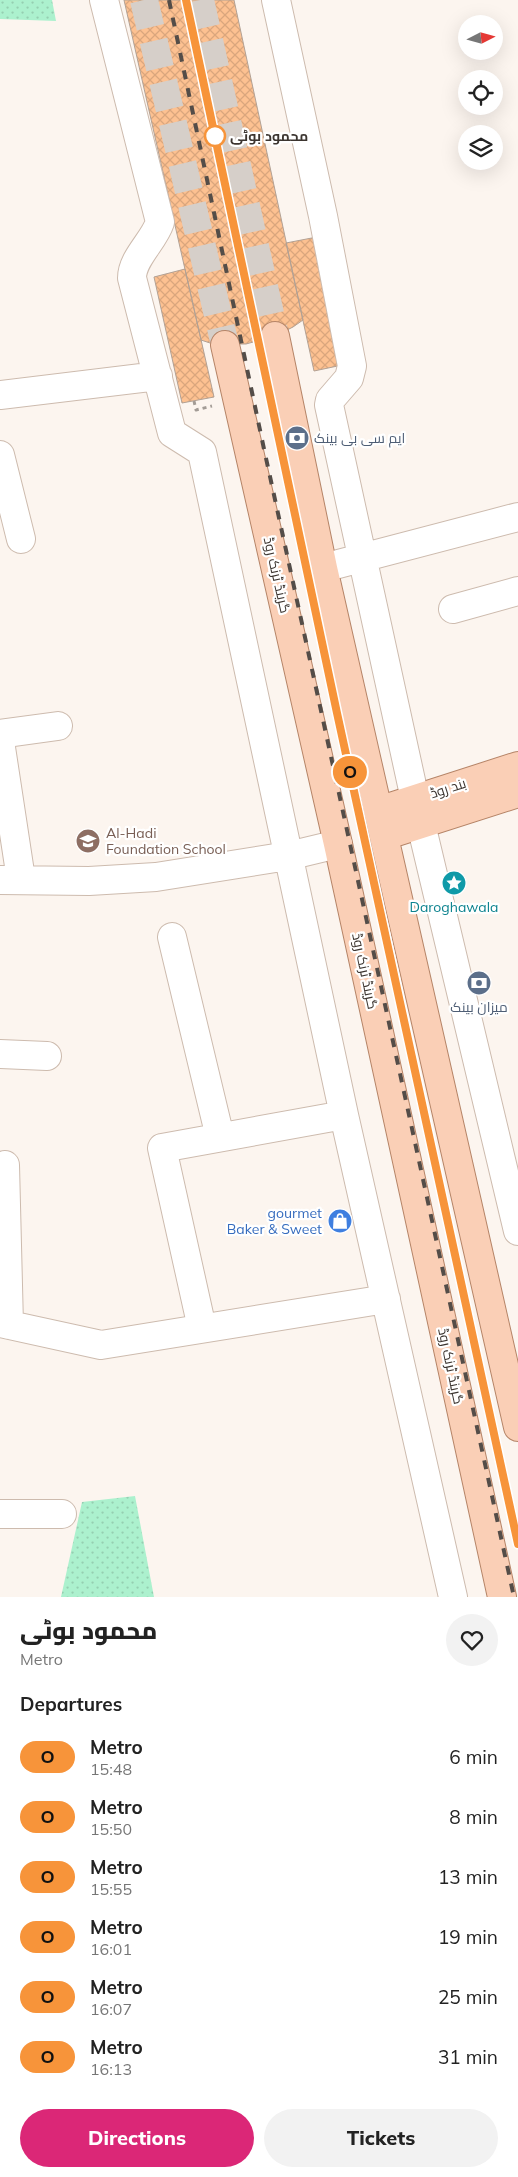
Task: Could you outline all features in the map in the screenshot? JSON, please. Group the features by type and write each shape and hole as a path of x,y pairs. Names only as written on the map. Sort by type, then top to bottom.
{"main road":[{"path":"275,336 323,568 518,1427"},
{"name":"گرینڈ ٹرنک روڈ","path":"225,345 338,844 502,1597"},
{"name":"بند روڈ","path":"418,812 518,766"},
{"name":"بند روڈ","path":"381,823 418,812 518,793"}],"street":[{"path":"104,0 160,222 158,229 132,273 172,433 193,444 202,452 344,1115 453,1597"},
{"path":"276,0 323,216 352,366 349,378 330,400 329,404 418,812 518,1231"},
{"path":"0,395 158,376"},
{"path":"0,455 21,539"},
{"path":"323,568 518,517"},
{"path":"453,608 518,592"},
{"path":"0,734 58,726"},
{"path":"0,740 11,880 89,881 156,877 288,856 338,844"},
{"path":"172,937 220,1137"},
{"path":"0,1054 47,1056"},
{"path":"202,1328 162,1148 344,1115"},
{"path":"5,1166 4,1324 101,1345 386,1299"},
{"path":"0,1514 62,1514"}],"green space":[{"path":"0,0 52,0 56,21 0,19"},
{"path":"135,1496 154,1597 61,1597 82,1502"}],"building":[{"path":"124,0 234,0 303,320 275,336 246,344 213,344 201,340"},
{"path":"322,236 347,364 314,371 286,243"},
{"path":"185,269 214,397 182,403 154,277"}],"tunnel":[{"path":"144,0 225,345"},
{"path":"200,0 275,336"}],"railway":[{"path":"169,0 264,449 514,1597"},
{"path":"186,0 279,444 518,1544"}],"metro line":[{"name":"O","path":"186,0 279,444 518,1544"}],"place":[{"name":"محمود بوٹی","path":"215,136"},
{"name":"ایم سی بی بینک","path":"297,438"},
{"name":"Al-Hadi Foundation School","path":"88,841"},
{"name":"Daroghawala","path":"454,883"},
{"name":"میزان بینک","path":"479,983"},
{"name":"gourmet Baker & Sweet","path":"340,1221"}]}
